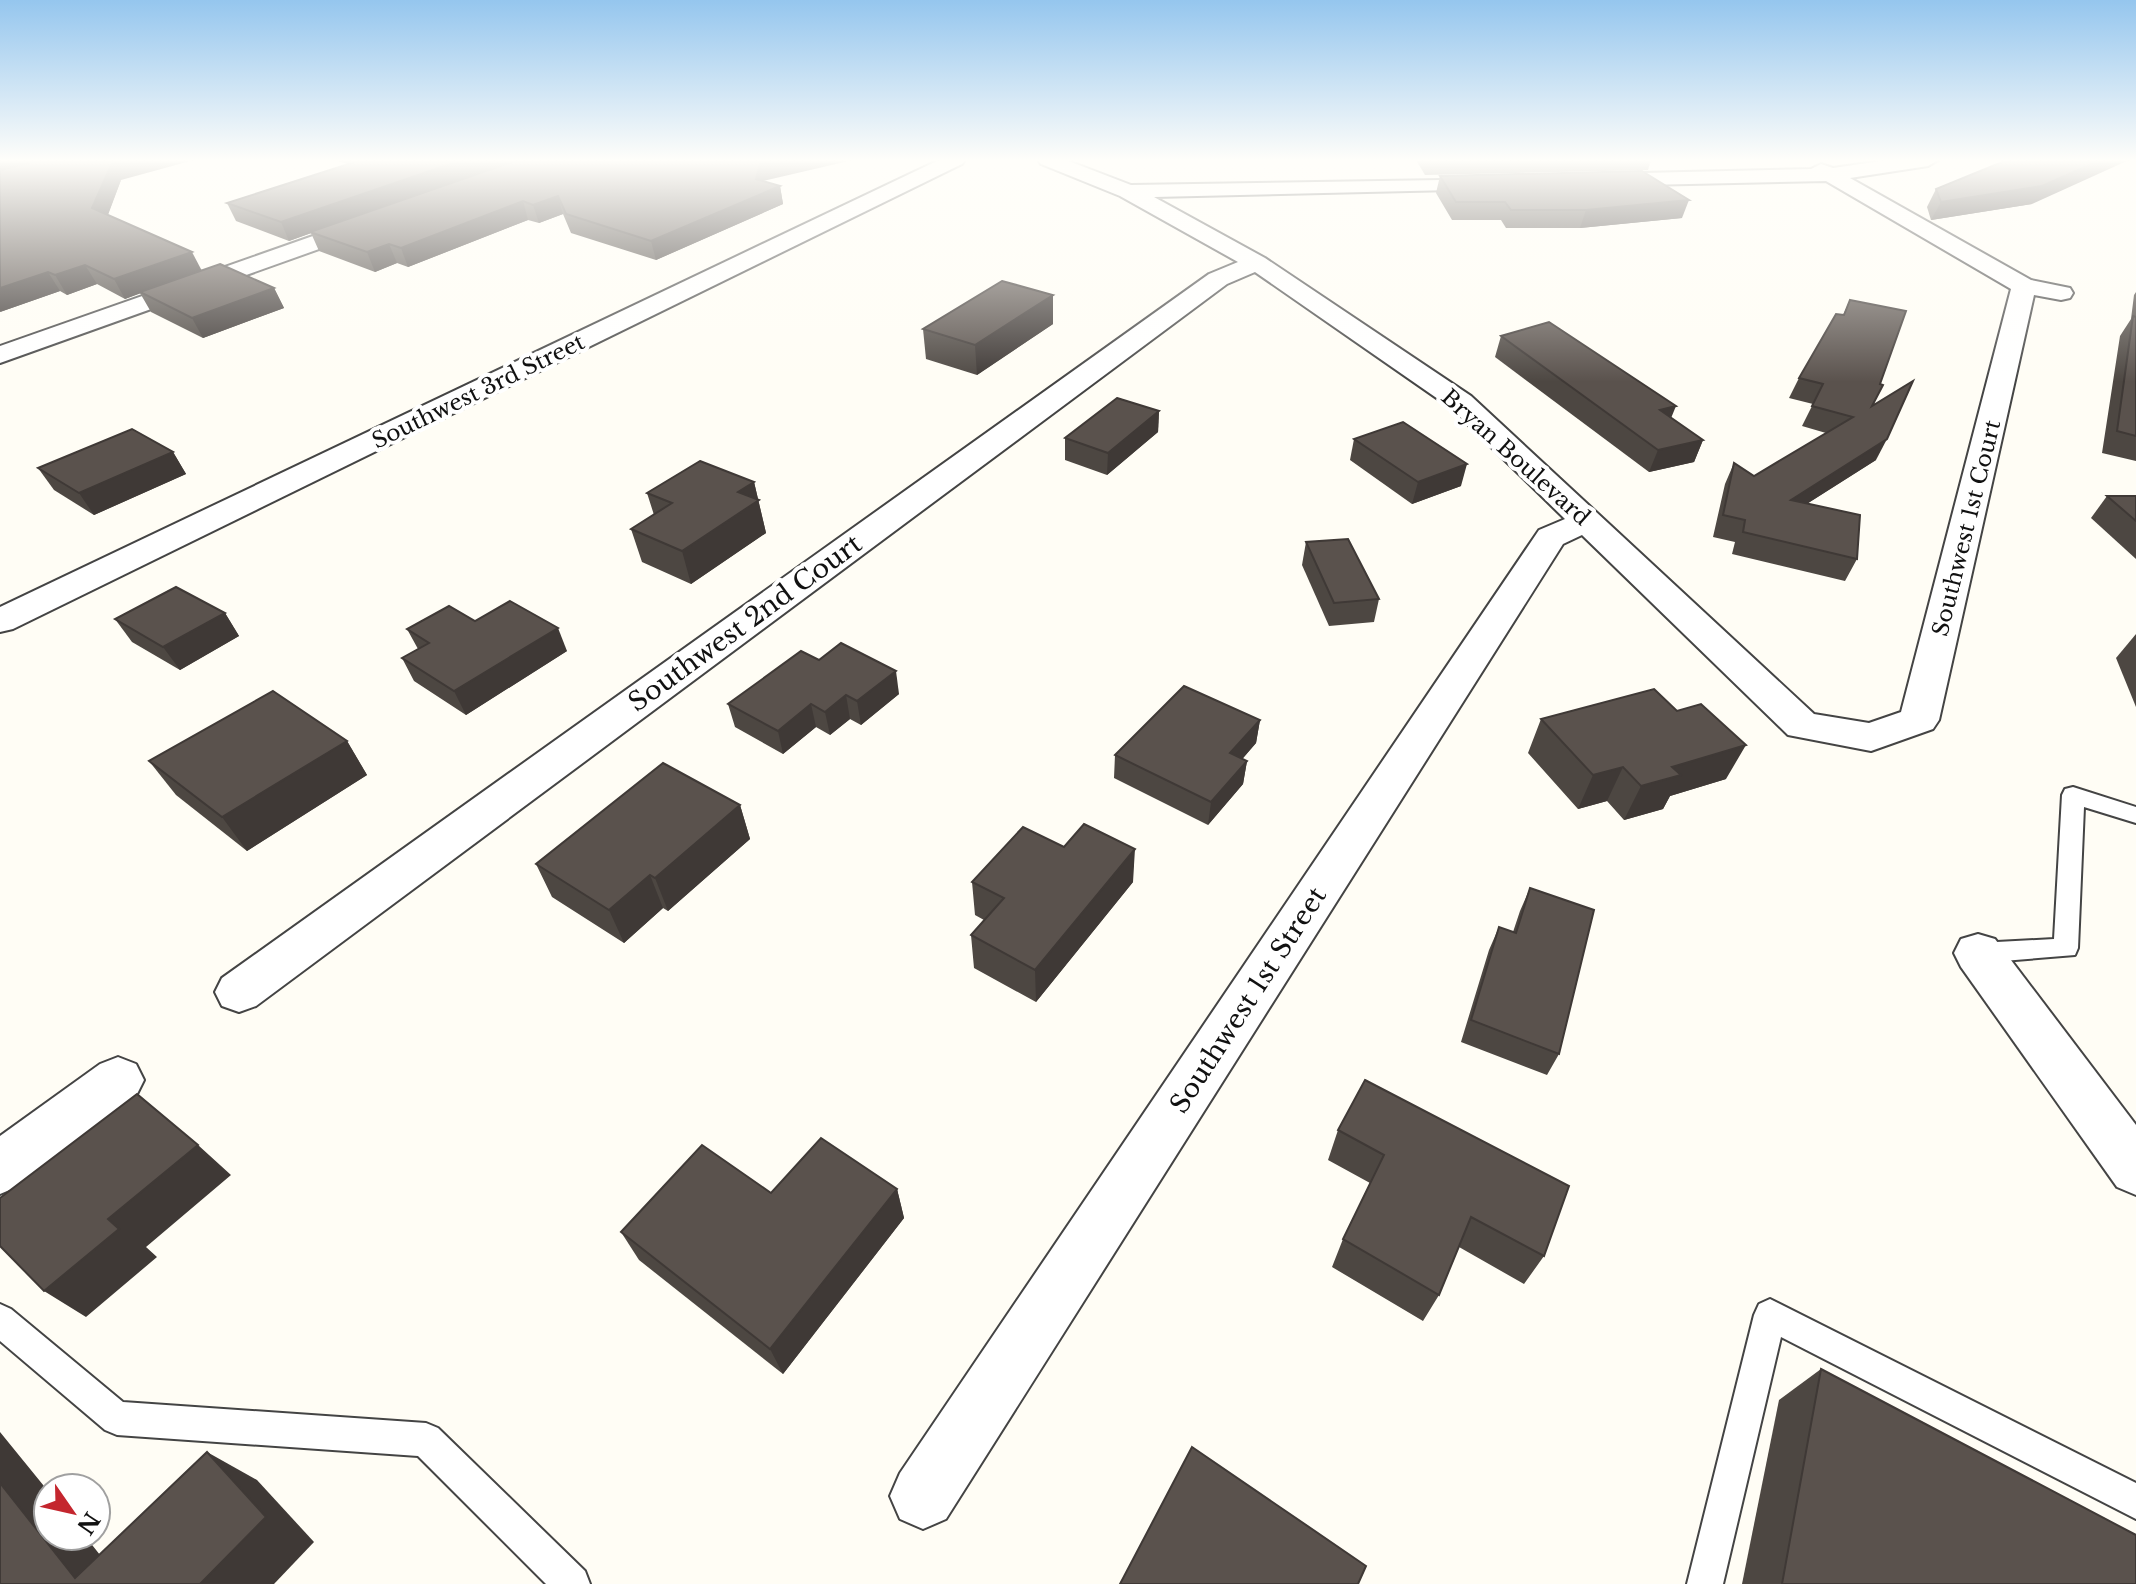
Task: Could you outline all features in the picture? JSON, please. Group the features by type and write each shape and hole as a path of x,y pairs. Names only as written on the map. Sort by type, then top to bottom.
{"street":[{"path":"0,355 338,234"},
{"name":"Southwest 3rd Street","path":"0,621 802,234"},
{"name":"Bryan Boulevard","path":"1205,234 1257,263 1461,402 1802,725 1871,737"},
{"path":"1933,234 2024,286 2061,293"},
{"name":"Southwest 2nd Court","path":"239,992 1218,279 1257,263"},
{"name":"Southwest 1st Court","path":"1871,737 1919,720 2024,286"},
{"name":"Southwest 1st Street","path":"923,1496 1551,537 1588,521"},
{"path":"1978,953 2136,1169"},
{"path":"0,1168 118,1080"}],"lane":[{"path":"1978,953 2066,948 2073,795 2136,815"},
{"path":"1705,1584 1770,1315 2136,1502"},
{"path":"0,1320 117,1418 426,1440 572,1584"}],"building":[{"path":"0,234 151,234 192,252 114,279 85,265 55,275 48,272 0,288"},
{"path":"315,234 438,234 401,248 389,244 367,252"},
{"path":"629,234 668,234 651,241"},
{"path":"220,264 274,288 192,318 140,292"},
{"path":"1002,281 1053,295 975,345 923,329"},
{"path":"1850,300 1906,311 1880,384 1883,385 1872,406 1913,381 1887,439 1791,500 1860,515 1857,559 1743,532 1745,520 1723,515 1734,463 1754,476 1853,417 1812,406 1823,384 1799,378 1836,314 1844,315"},
{"path":"2133,316 2136,317 2136,436 2117,431"},
{"path":"1549,322 1676,406 1660,410 1703,440 1658,450 1501,336"},
{"path":"1117,398 1159,411 1108,453 1065,438"},
{"path":"1403,422 1467,464 1418,482 1354,439"},
{"path":"132,429 173,452 79,493 38,468"},
{"path":"700,461 754,482 738,492 759,500 682,551 631,529 672,503 647,493"},
{"path":"2107,496 2136,496 2136,521"},
{"path":"1348,539 1379,599 1334,603 1306,542"},
{"path":"176,587 225,613 163,647 115,619"},
{"path":"510,601 558,628 454,691 402,658 429,643 407,629 449,606 475,621"},
{"path":"841,643 896,671 857,701 846,695 825,712 811,704 778,731 728,704 801,651 819,660"},
{"path":"1184,686 1260,720 1230,753 1247,761 1211,802 1115,755"},
{"path":"1654,689 1677,711 1701,704 1746,745 1672,767 1681,775 1641,786 1623,767 1593,775 1541,719"},
{"path":"273,691 347,741 222,817 149,761"},
{"path":"663,763 740,805 655,878 650,875 609,910 536,864"},
{"path":"1084,824 1135,849 1035,970 971,935 1004,898 972,882 1023,827 1064,847"},
{"path":"1530,888 1594,910 1559,1054 1471,1020 1499,927 1516,933"},
{"path":"1365,1080 1569,1186 1544,1256 1471,1217 1439,1295 1343,1239 1384,1155 1338,1130"},
{"path":"137,1094 198,1145 108,1219 119,1229 44,1291 0,1246 0,1198"},
{"path":"821,1138 897,1189 770,1349 621,1232 702,1145 771,1193"},
{"path":"1821,1369 2136,1535 2136,1584 1782,1584"},
{"path":"1192,1447 1366,1566 1358,1584 1120,1584"},
{"path":"207,1452 266,1517 200,1584 0,1584 0,1483 32,1524 32,1552 54,1552 75,1578 102,1552 112,1552 112,1543"}]}
